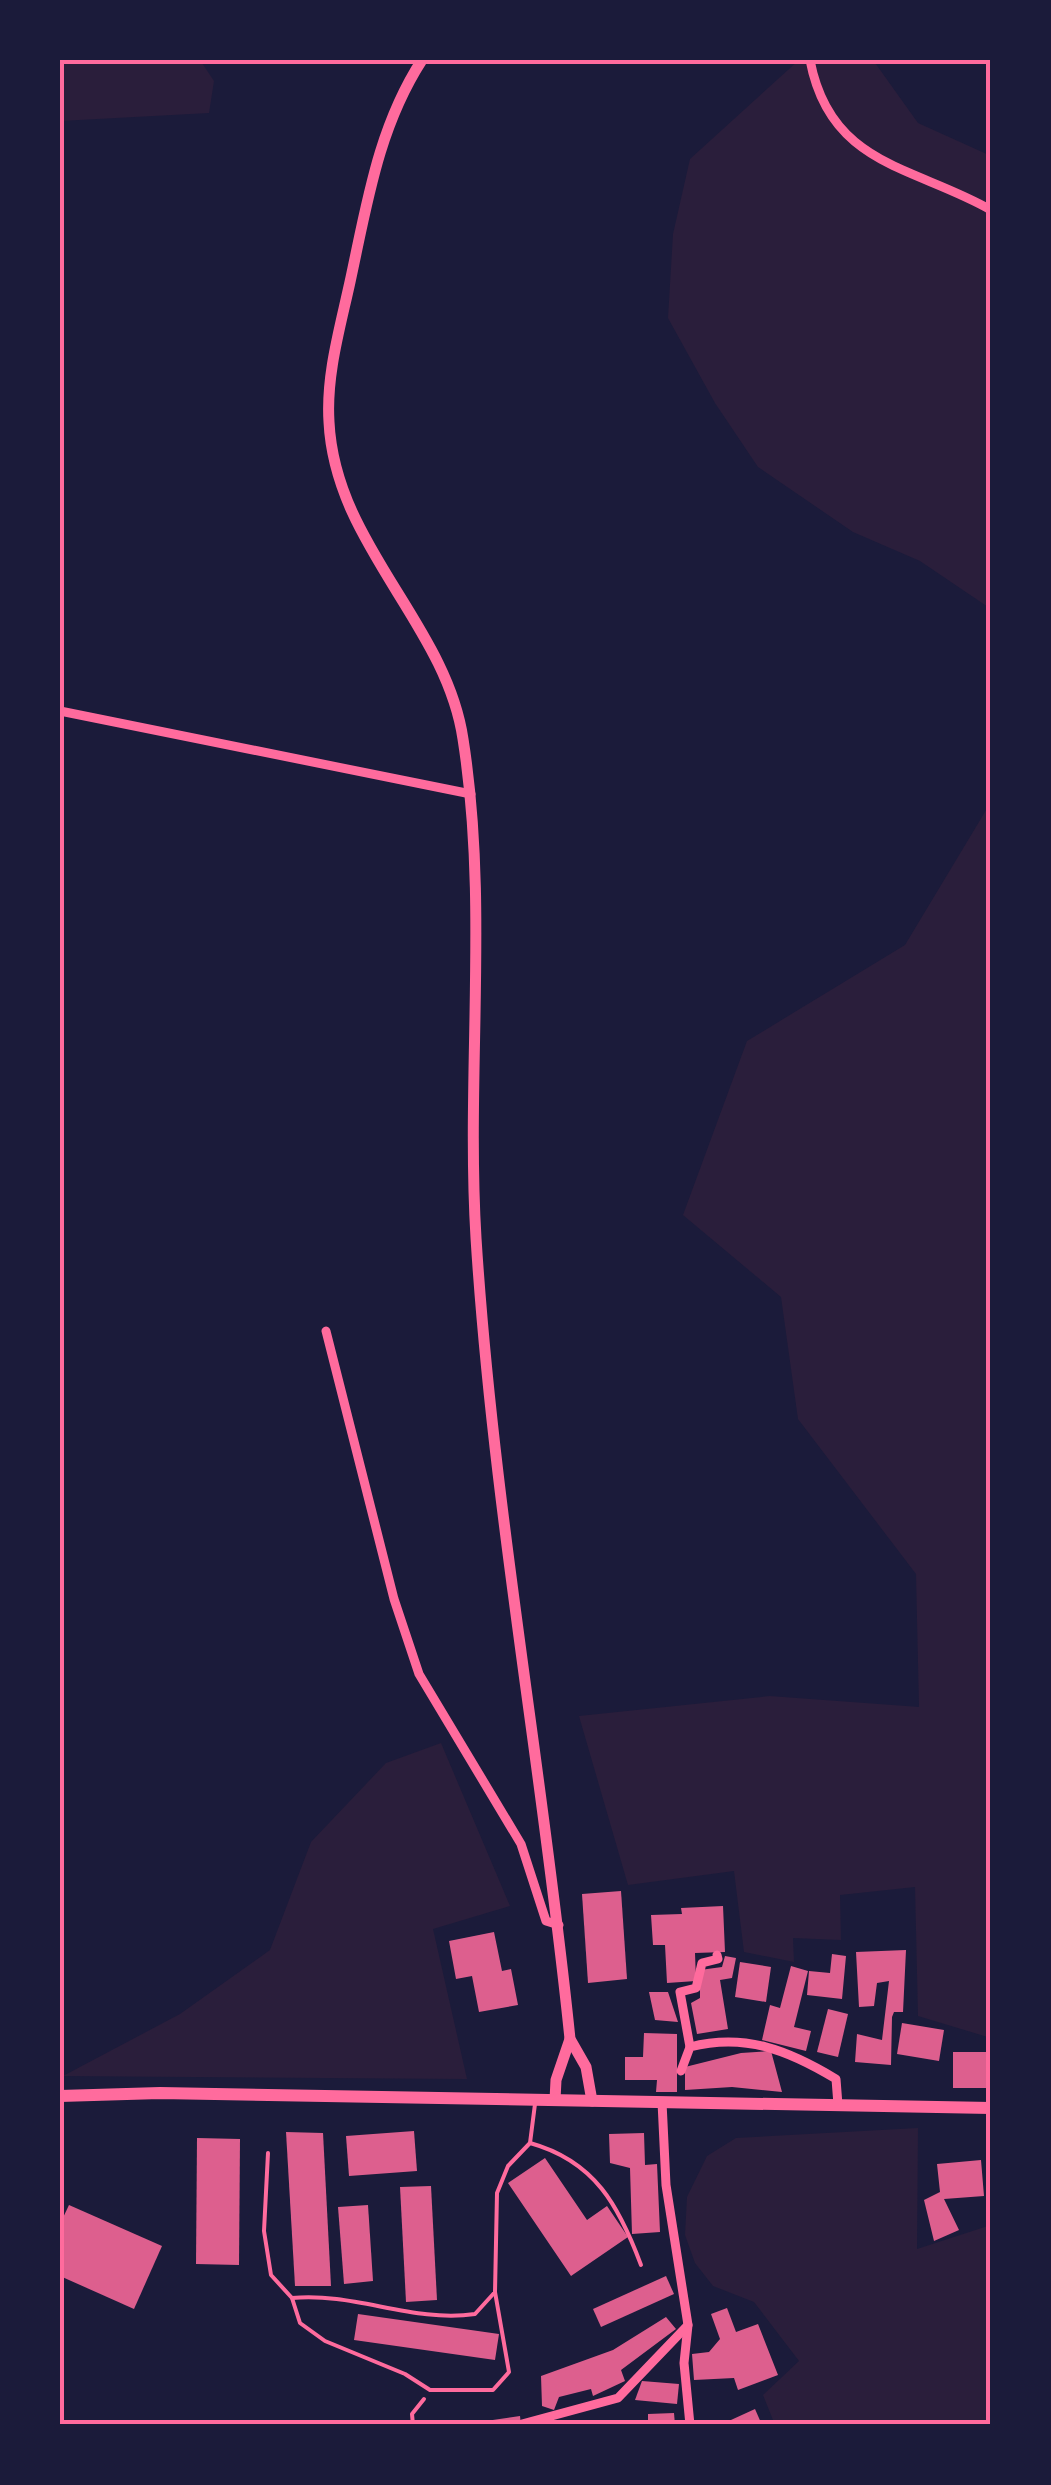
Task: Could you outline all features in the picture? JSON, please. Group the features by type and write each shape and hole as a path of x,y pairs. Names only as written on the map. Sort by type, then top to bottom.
{"main road":[{"path":"60,2096 160,2093 991,2108"}],"street":[{"path":"422,60 395,107 375,166 333,360 329,424 339,483 354,519 451,698 462,730 477,846 476,1243 570,2039 586,2067 592,2101"},
{"path":"810,60 814,82 847,136 885,166 921,176 991,210"},
{"path":"60,710 472,794"},
{"path":"326,1331 394,1599 420,1674 521,1844 546,1921 558,1925"},
{"path":"680,2071 690,2047 680,1992 696,1988 702,1963 718,1959 717,1955"},
{"path":"554,2100 556,2080 570,2039"},
{"path":"690,2047 720,2039 758,2042 804,2060 836,2079 838,2105"},
{"path":"662,2102 666,2185 688,2325 684,2363 690,2425"},
{"path":"522,2424 618,2398 688,2325"}],"lane":[{"path":"268,2153 264,2231 271,2275 292,2298 300,2323 325,2341 378,2362 430,2390 494,2390 509,2372 495,2292 498,2193 508,2166 530,2143 535,2100"},
{"path":"530,2143 558,2150 610,2195 640,2266"},
{"path":"292,2298 353,2300 440,2319 475,2314 495,2292"}],"path":[{"path":"413,2425 412,2414 430,2390"}],"shaded area":[{"path":"60,60 200,60 214,81 209,113 60,121"},
{"path":"799,60 873,60 918,123 991,156 991,609 920,561 853,532 758,467 715,403 668,318 673,234 690,159"},
{"path":"991,802 991,2038 918,2016 915,1887 840,1895 841,1940 793,1938 794,1962 744,1952 734,1871 628,1885 579,1716 770,1696 919,1707 916,1574 798,1419 781,1297 683,1215 747,1041 905,945"},
{"path":"441,1743 510,1906 433,1929 467,2079 63,2076 180,2014 270,1950 311,1842 386,1763"},
{"path":"918,2128 917,2249 991,2225 991,2425 775,2425 763,2395 799,2361 754,2302 713,2286 695,2263 685,2235 687,2197 707,2156 736,2138"}],"building":[{"path":"621,1891 627,1979 588,1983 582,1894"},
{"path":"723,1906 725,1952 695,1953 696,1981 667,1983 665,1945 653,1945 651,1915 682,1914 681,1908"},
{"path":"494,1932 502,1971 511,1969 518,2005 479,2012 472,1976 456,1979 449,1941"},
{"path":"906,1950 903,2012 894,2012 892,2017 891,2065 855,2062 857,2034 882,2040 889,1981 877,1983 874,2006 859,2007 856,1952"},
{"path":"832,1954 846,1956 842,1999 807,1995 809,1971 830,1973"},
{"path":"725,1956 736,1958 732,1978 720,1980 728,2029 697,2034 691,2003 700,1998 700,1970 722,1967"},
{"path":"740,1962 771,1967 766,2002 735,1997"},
{"path":"791,1966 808,1971 794,2027 811,2031 806,2051 762,2040 770,2005 780,2008"},
{"path":"649,1992 668,1992 678,2022 655,2020"},
{"path":"828,2009 848,2014 838,2057 817,2052"},
{"path":"902,2023 944,2030 939,2061 897,2054"},
{"path":"644,2033 677,2034 677,2092 656,2092 657,2080 625,2080 625,2057 643,2057"},
{"path":"771,2051 782,2092 732,2087 685,2090 685,2067 741,2053"},
{"path":"953,2052 991,2052 991,2088 953,2088"},
{"path":"414,2131 417,2171 349,2176 346,2136"},
{"path":"286,2132 323,2133 331,2286 295,2286"},
{"path":"644,2133 645,2165 657,2164 660,2232 632,2234 630,2168 610,2163 609,2134"},
{"path":"197,2138 240,2139 239,2265 196,2264"},
{"path":"545,2158 587,2220 607,2206 628,2237 571,2276 508,2183"},
{"path":"981,2160 984,2196 944,2199 959,2230 934,2241 924,2200 940,2192 937,2164"},
{"path":"431,2186 437,2300 406,2302 400,2187"},
{"path":"69,2205 162,2246 134,2309 60,2276 60,2224"},
{"path":"368,2205 373,2281 344,2284 338,2207"},
{"path":"666,2276 674,2294 601,2327 593,2309"},
{"path":"727,2308 736,2332 758,2324 778,2375 738,2390 734,2378 694,2380 692,2354 709,2352 720,2339 711,2314"},
{"path":"358,2314 499,2334 495,2360 354,2340"},
{"path":"666,2317 676,2329 621,2370 625,2381 593,2396 591,2389 559,2397 554,2410 542,2406 541,2376 613,2350"},
{"path":"642,2381 679,2384 677,2404 635,2400"},
{"path":"755,2409 762,2425 720,2425"},
{"path":"674,2413 675,2425 648,2425 648,2414"},
{"path":"520,2416 521,2425 472,2425 472,2423"}]}
